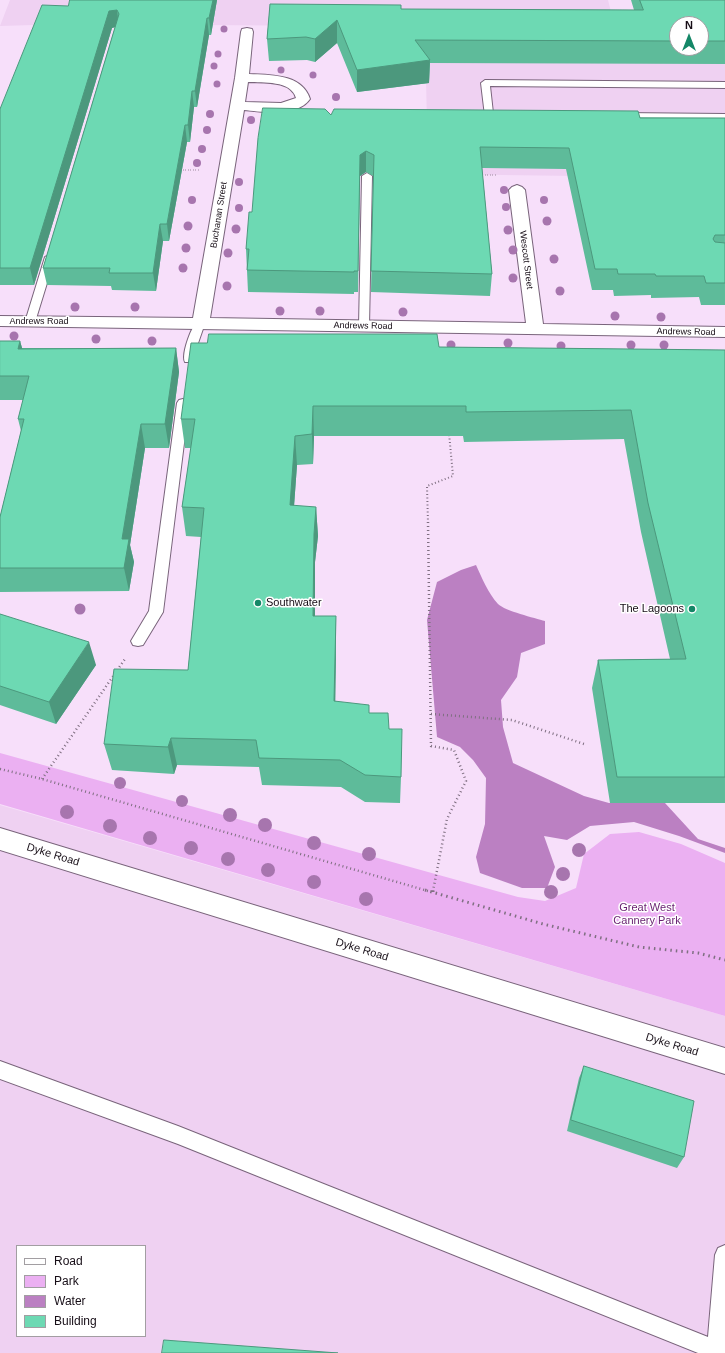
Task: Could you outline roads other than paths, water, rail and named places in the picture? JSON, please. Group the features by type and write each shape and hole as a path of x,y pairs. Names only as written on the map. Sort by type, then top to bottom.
{"street":[{"name":"Buchanan Street","path":"200,323 242,78 246,32"},
{"path":"237,106 271,108 289,106 299,103 303,99 303,93 300,89 289,83 277,80 242,78"},
{"name":"Wescott Street","path":"517,190 535,330"},
{"name":"Andrews Road","path":"0,321 725,332"},
{"name":"Dyke Road","path":"0,839 725,1061"}],"lane":[{"path":"512,116 489,116 486,84 725,85"},
{"path":"615,116 725,117"},
{"path":"364,326 367,176"},
{"path":"30,322 52,251"},
{"path":"187,373 190,349 200,323"},
{"path":"138,640 156,612 185,388"},
{"path":"0,1070 178,1135 716,1352 725,1255"}],"water":[{"path":"476,565 488,590 498,604 513,612 545,621 545,644 521,653 517,677 501,700 503,727 513,763 584,796 609,803 665,803 698,839 725,848 725,853 679,836 634,822 590,826 567,840 544,836 555,867 547,888 522,888 480,873 476,857 485,824 486,778 473,760 460,747 437,737 427,620 437,582 461,570"}],"place":[{"name":"Southwater","path":"258,603"},
{"name":"The Lagoons","path":"692,609"}],"park label":[{"name":"Great West Cannery Park","path":"647,914"}]}
